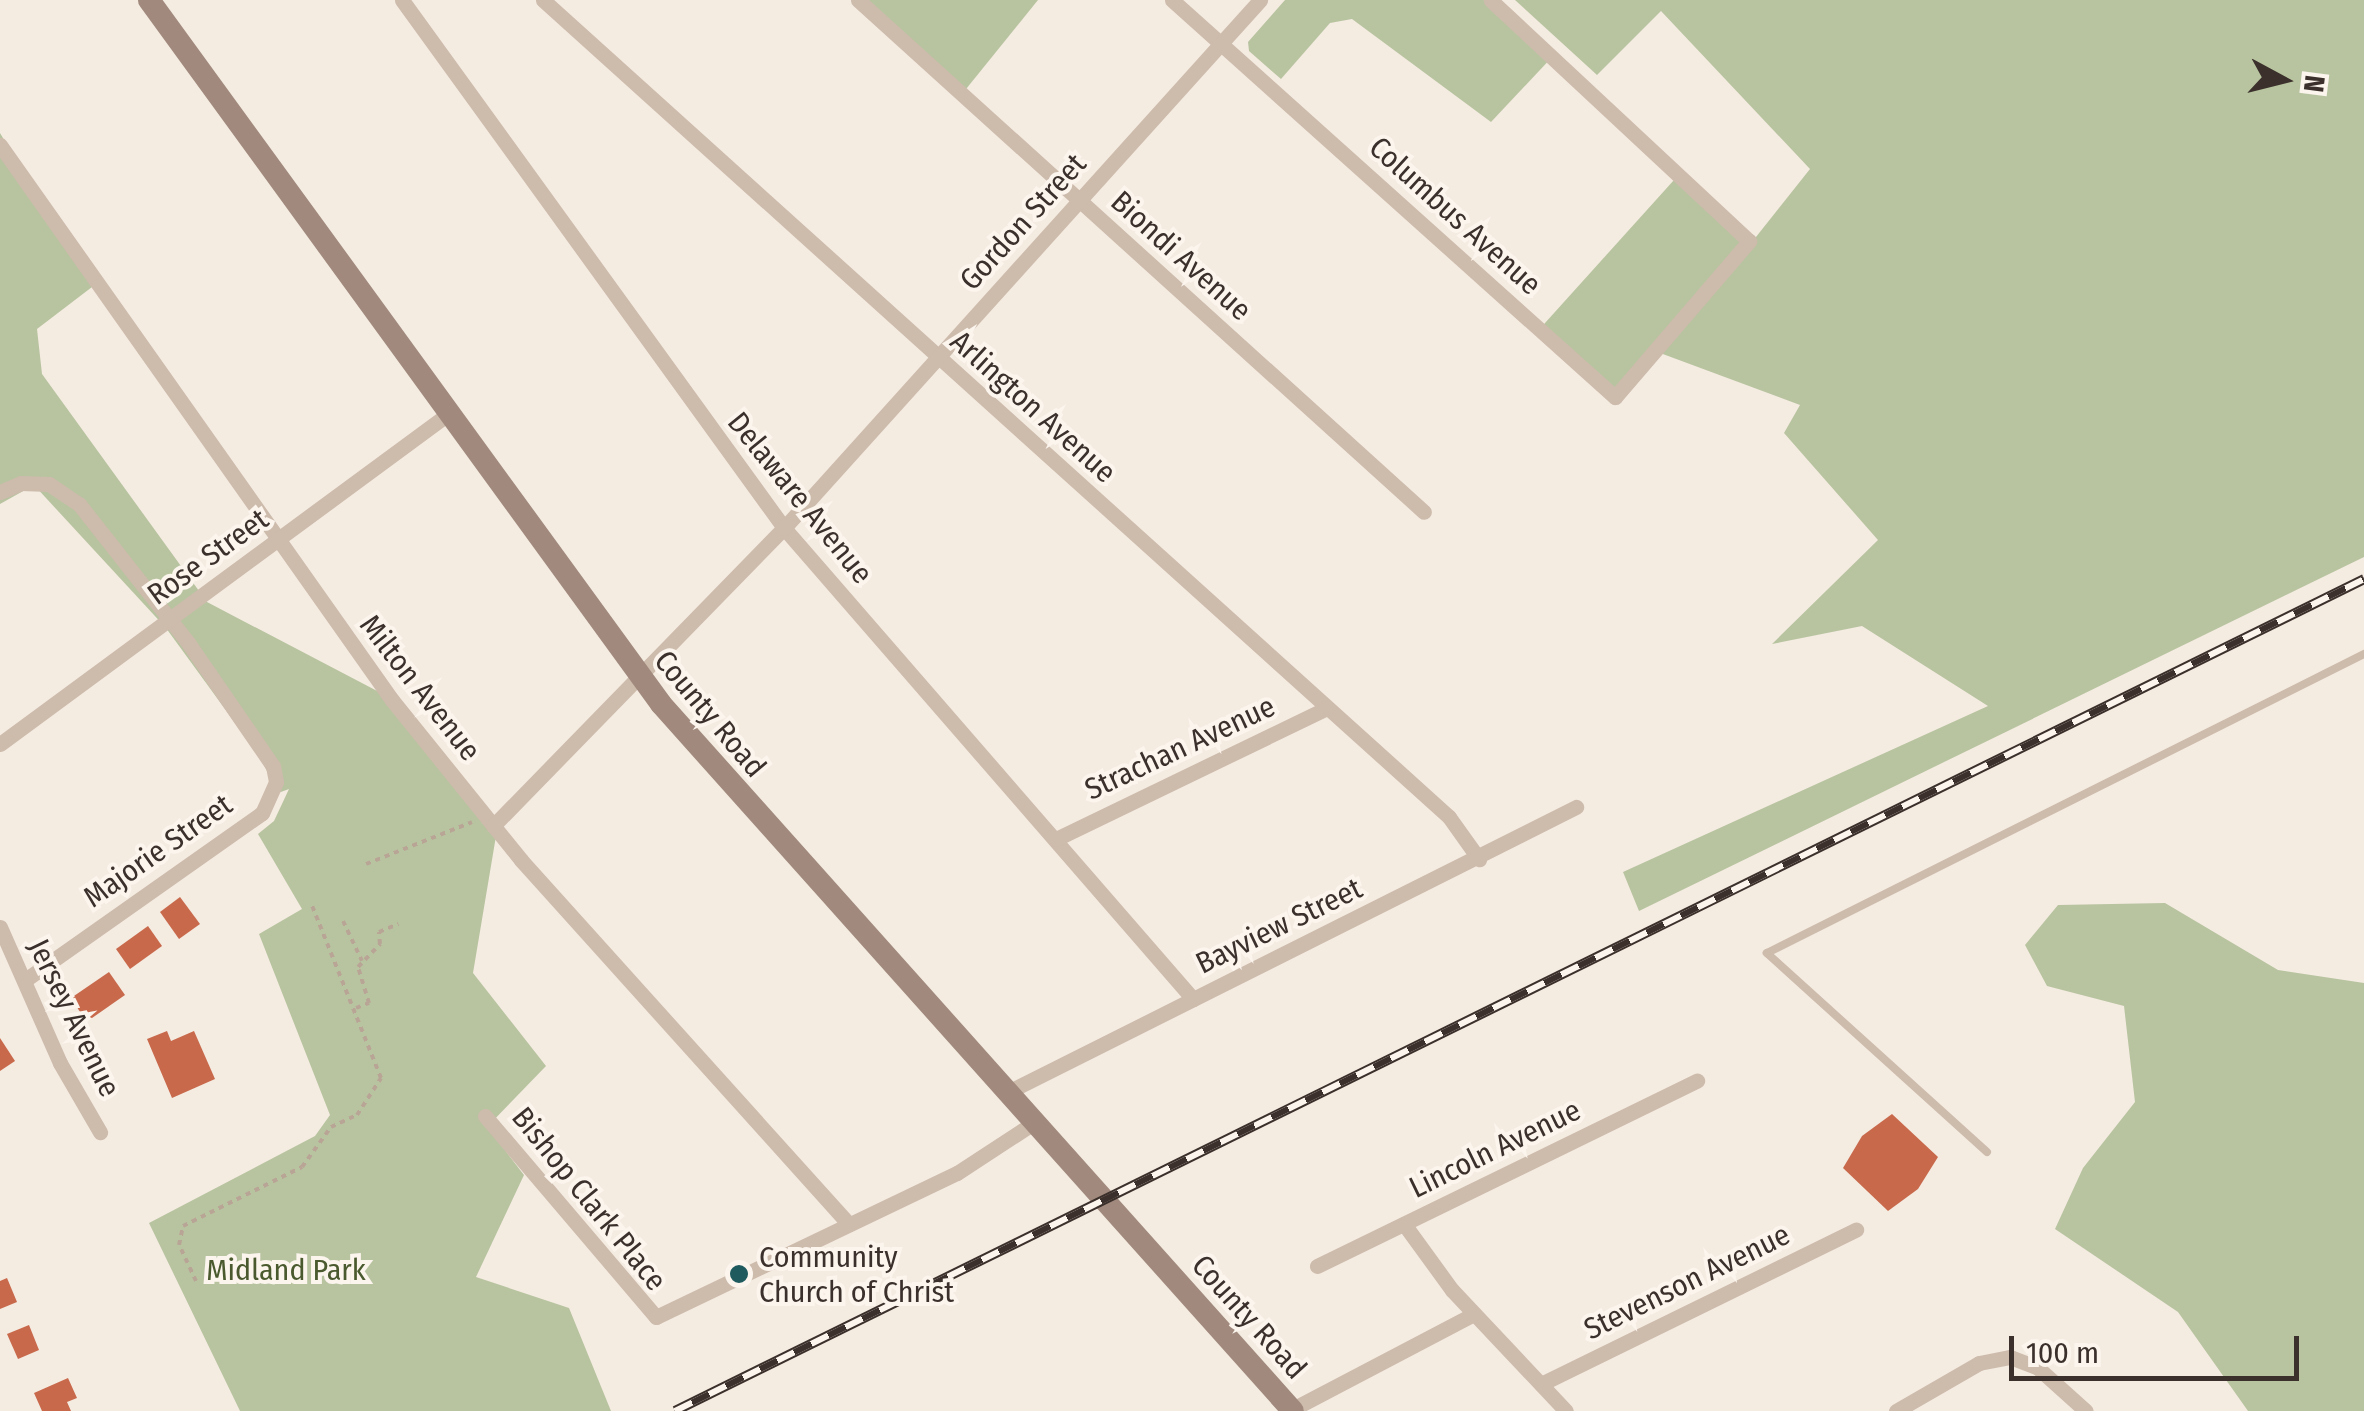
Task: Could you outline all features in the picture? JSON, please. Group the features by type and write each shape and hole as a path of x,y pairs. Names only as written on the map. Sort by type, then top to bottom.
{"street":[{"name":"Delaware Avenue","path":"402,0 784,528 1192,999"},
{"name":"Arlington Avenue","path":"543,0 1449,817 1480,859"},
{"name":"Biondi Avenue","path":"858,0 1424,512"},
{"name":"Columbus Avenue","path":"1172,0 1615,397 1749,241 1491,0"},
{"name":"Gordon Street","path":"489,821 641,680 784,528 1260,0"},
{"name":"County Road","path":"158,4 641,680 1032,1124 1292,1411"},
{"name":"Milton Avenue","path":"0,145 392,700 489,821 849,1224"},
{"name":"Rose Street","path":"0,744 448,414"},
{"name":"Majorie Street","path":"0,492 37,482 79,504 170,618 258,744 276,782 262,813 24,981"},
{"name":"Strachan Avenue","path":"1056,840 1327,708"},
{"name":"Bayview Street","path":"1006,1093 1480,859 1576,807"},
{"name":"Jersey Avenue","path":"0,927 100,1132"},
{"name":"Lincoln Avenue","path":"1317,1266 1697,1082"},
{"name":"Bishop Clark Place","path":"486,1116 650,1317 744,1279 849,1224"},
{"path":"849,1224 957,1173 1032,1124"},
{"path":"1404,1224 1474,1314 1566,1411"},
{"name":"Stevenson Avenue","path":"1541,1384 1856,1230"},
{"path":"1292,1411 1474,1314"},
{"path":"1896,1411 1979,1363 2010,1357 2038,1368 2086,1411"}],"lane":[{"path":"1987,1152 1767,953 1821,920 2364,654"}],"path":[{"path":"366,864 489,821"},
{"path":"196,1281 178,1245 183,1226 302,1167 331,1128 371,1099 382,1070 311,904"},
{"path":"343,921 362,961"},
{"path":"369,1003 357,974 362,961 380,944 379,932 398,924"},
{"path":"356,1008 376,1000"}],"green space":[{"path":"859,0 1038,0 962,94"},
{"path":"1285,0 1490,0 1554,55 1491,122 1352,19 1330,23 1281,79 1249,51 1248,42"},
{"path":"1515,0 2364,0 2364,557 1639,911 1623,872 1988,706 1862,626 1772,644 1878,540 1784,433 1800,405 1652,350 1607,398 1536,333 1674,180 1752,242 1810,169 1661,11 1597,75"},
{"name":"Midland Park","path":"0,133 92,287 37,329 42,374 207,602 381,693 496,836 473,973 546,1066 487,1127 524,1175 476,1277 569,1308 611,1411 240,1411 149,1223 315,1136 330,1115 259,934 302,909 258,834 274,821 289,789 278,793 260,757 166,628 34,485 0,504"},
{"path":"2165,903 2278,970 2364,983 2364,1411 2248,1411 2178,1312 2055,1229 2083,1168 2135,1102 2124,1006 2047,986 2025,945 2058,905"}],"building":[{"path":"180,897 200,924 179,939 160,912"},
{"path":"148,926 162,946 130,969 116,949"},
{"path":"109,972 125,995 92,1018 82,1015 71,998"},
{"path":"167,1031 171,1041 194,1031 215,1079 172,1098 147,1039"},
{"path":"0,1038 15,1061 0,1071"},
{"path":"1892,1114 1938,1157 1918,1189 1888,1211 1843,1168 1862,1136"},
{"path":"7,1278 17,1302 0,1309 0,1281"},
{"path":"29,1325 39,1350 18,1359 7,1334"},
{"path":"68,1378 77,1398 67,1402 71,1411 42,1411 34,1393"}],"railway":[{"path":"675,1411 2364,579"}],"place":[{"name":"Community Church of Christ","path":"739,1274"}]}
